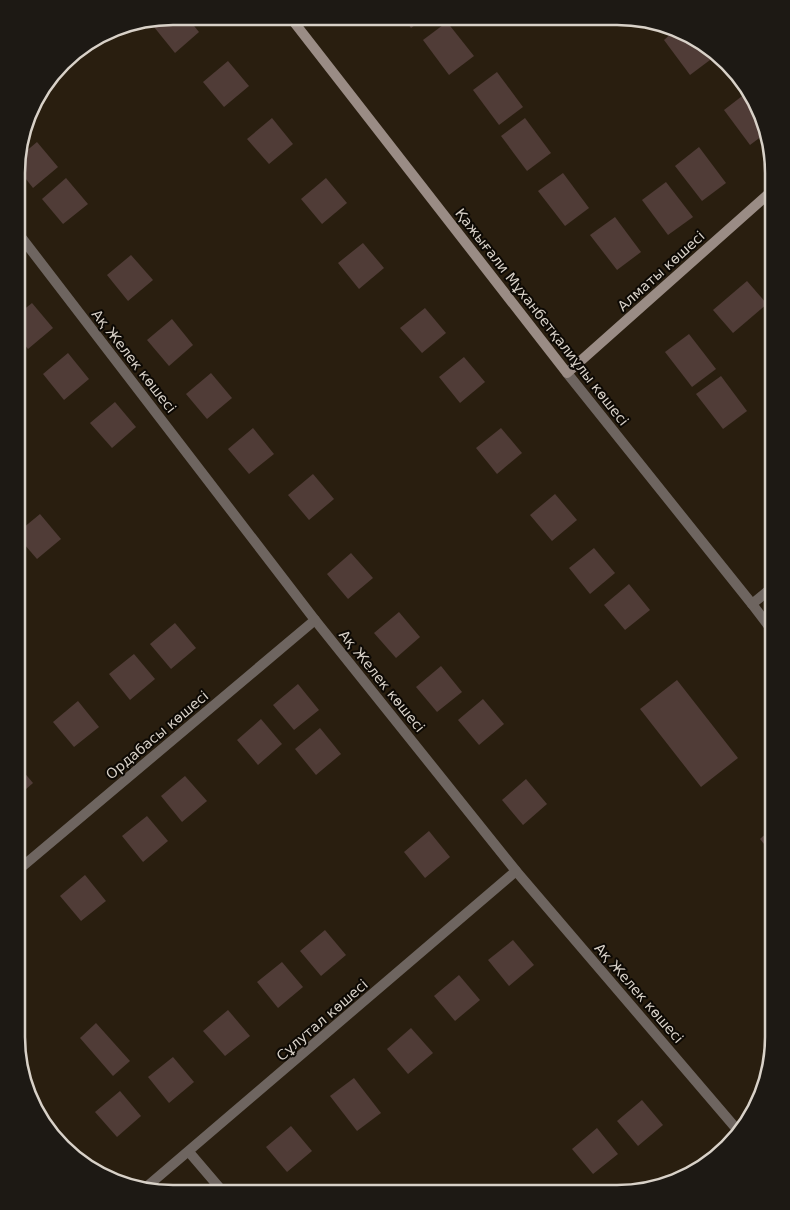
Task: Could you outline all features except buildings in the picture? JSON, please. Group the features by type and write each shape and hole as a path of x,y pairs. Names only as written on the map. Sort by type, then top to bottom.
{"street":[{"name":"Қажығали Мұханбетқалиұлы көшесі","path":"296,25 567,374 765,621"},
{"name":"Алматы көшесі","path":"567,374 765,197"},
{"name":"Ақ Желек көшесі","path":"25,242 315,620 516,871 734,1126"},
{"path":"752,604 765,593"},
{"name":"Ордабасы көшесі","path":"25,863 315,620"},
{"name":"Сұлутал көшесі","path":"151,1183 516,871"},
{"path":"189,1152 217,1185"}]}
